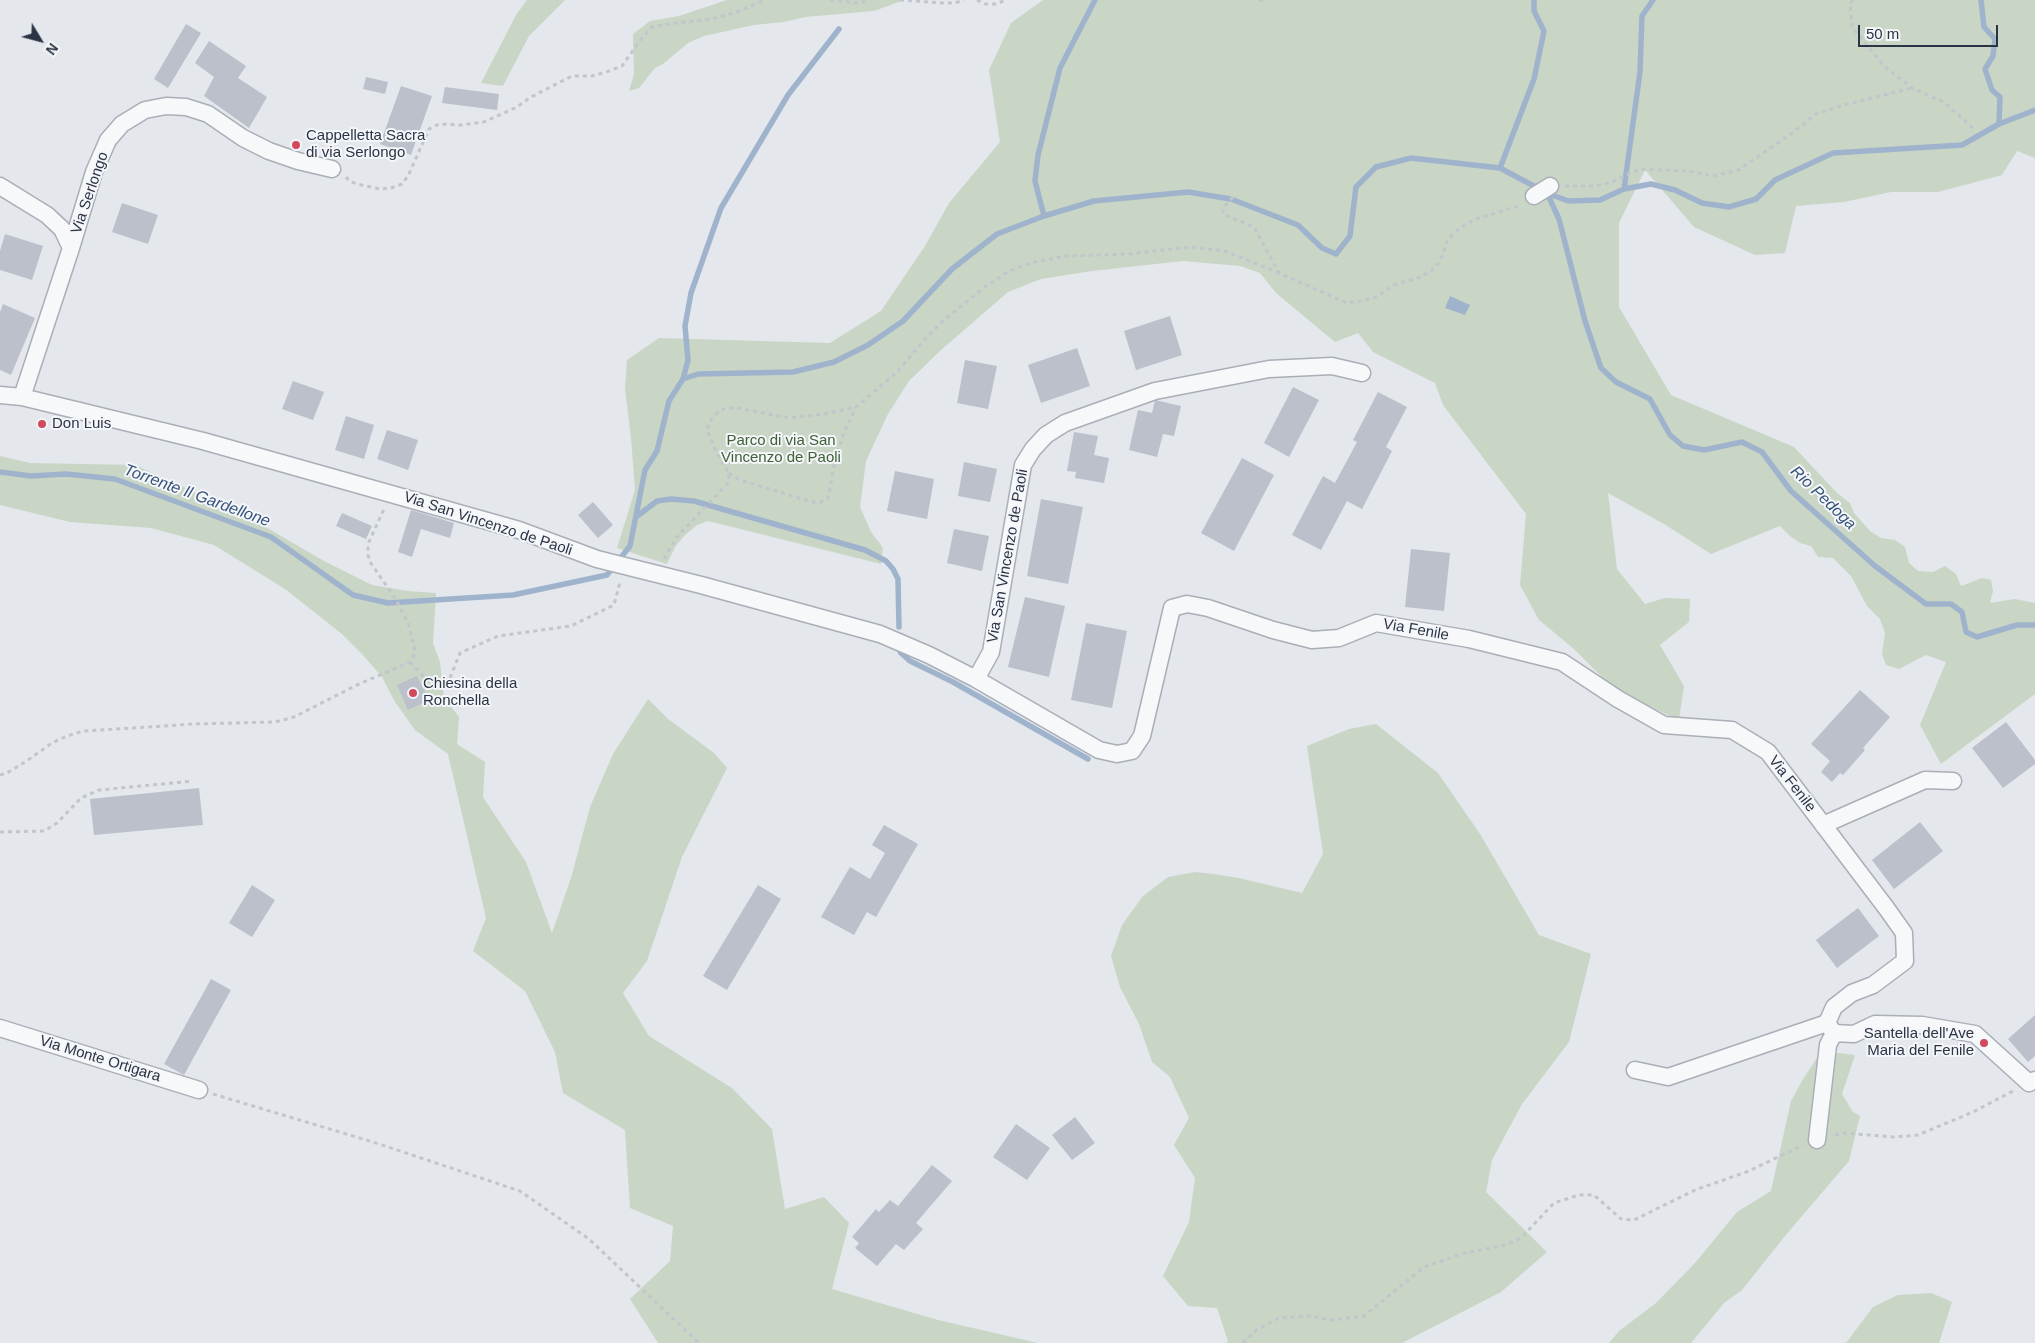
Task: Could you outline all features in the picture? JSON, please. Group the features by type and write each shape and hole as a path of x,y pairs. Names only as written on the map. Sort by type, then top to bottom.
{"street":[{"name":"Via Serlongo","path":"22,397 94,172 108,140 122,124 145,110 166,106 186,107 208,114 243,138 269,151 332,169"},
{"path":"0,186 57,224 62,229 71,248"},
{"path":"1534,196 1550,186"},
{"name":"Via San Vincenzo de Paoli","path":"976,679 991,652 1023,464 1032,449 1046,435 1064,423 1155,391 1269,369 1332,366 1362,373"},
{"name":"Via San Vincenzo de Paoli","path":"0,395 22,397 203,441 519,530 603,561 655,575 700,584 880,634 929,655 976,679 1100,750 1117,754 1132,751 1142,736 1172,608"},
{"name":"Via Fenile","path":"1172,608 1187,604 1208,608 1273,630 1312,640 1339,638 1376,623 1469,639 1562,662 1618,699 1664,725 1732,730 1768,752 1904,932 1905,961 1873,985 1852,993 1834,1007 1831,1028"},
{"path":"1823,825 1925,780 1953,781"},
{"path":"1634,1070 1668,1077 1831,1028 1854,1034 1875,1024 1922,1025 1975,1034 2032,1082"},
{"name":"Via Monte Ortigara","path":"0,1028 199,1090"},
{"path":"1817,1140 1831,1028"}],"path":[{"path":"332,169 343,171 349,181 380,189 402,184 408,176 429,129 439,124 460,125 484,122 517,107 531,97 572,76 592,76 609,72 622,66 652,27 712,20 738,12 764,0"},
{"path":"830,0 858,2 869,0"},
{"path":"900,0 955,3 964,0"},
{"path":"977,0 985,4 996,4 1006,0"},
{"path":"1260,0 1267,0"},
{"path":"1853,0 1850,4 1852,27 1885,67 1912,88 1944,102 1973,128"},
{"path":"1550,186 1595,186 1610,183 1640,168 1688,171 1713,176 1738,170 1787,137 1816,114 1912,88"},
{"path":"856,407 824,414 789,418 737,408 726,408 718,412 710,421 707,430 718,455 729,472 740,480 816,503 827,499 843,435 856,407 896,373 927,337 961,305 1009,272 1034,262 1066,256 1128,254 1191,247 1225,251 1347,303 1361,302 1376,297 1394,286 1432,270 1440,262 1448,238 1461,227 1476,219 1519,206 1534,196"},
{"path":"1233,197 1223,208 1223,214 1254,227 1280,273"},
{"path":"655,575 676,538 728,482 729,472"},
{"path":"728,482 740,480"},
{"path":"0,775 25,762 52,743 83,731 194,724 275,722 294,717 357,685 410,662 415,651 409,625 395,598 370,562 368,555 368,544 373,532 384,508 394,494"},
{"path":"410,662 428,680 450,678 460,653 498,636 570,626 614,606 627,567"},
{"path":"0,832 44,831 57,823 81,798 99,790 193,781"},
{"path":"1243,1343 1256,1330 1279,1318 1310,1316 1332,1320 1364,1316 1424,1267 1461,1254 1505,1245 1521,1238 1554,1203 1579,1195 1594,1195 1621,1219 1634,1220 1695,1190 1748,1171 1817,1140 1843,1133 1894,1137 1918,1135 1973,1112 2032,1082"},
{"path":"199,1090 373,1142 520,1191 589,1240 699,1343"}],"green space":[{"path":"527,0 565,0 529,36 503,86 481,83 516,15"},
{"path":"727,0 904,0 874,11 805,17 784,22 754,25 704,36 688,43 663,64 655,68 639,88 629,91 634,74 633,34 650,21 679,16"},
{"name":"Parco di via San Vincenzo de Paoli","path":"1043,0 2035,0 2035,158 2017,151 2002,175 1938,192 1891,192 1844,202 1796,206 1785,253 1755,255 1694,227 1645,170 1619,223 1619,307 1671,395 1794,447 1837,493 1850,503 1854,513 1870,531 1881,538 1895,540 1905,547 1909,563 1918,571 1933,572 1945,566 1956,574 1961,586 1982,578 1991,580 1993,591 1990,603 2015,599 2035,603 2035,694 1941,764 1920,725 1946,662 1926,655 1899,669 1886,665 1882,654 1885,633 1880,619 1867,606 1851,576 1833,558 1818,557 1811,546 1800,543 1780,526 1711,554 1664,524 1608,493 1617,569 1645,604 1665,598 1690,599 1689,622 1660,645 1684,686 1679,720 1616,691 1574,649 1539,620 1520,585 1526,514 1443,405 1435,383 1373,352 1358,333 1335,342 1276,293 1260,273 1240,266 1183,261 1092,271 1041,279 1008,292 941,350 909,381 888,414 866,461 860,507 871,532 883,548 881,564 708,521 697,525 684,536 675,547 667,564 617,548 635,490 625,389 627,360 659,338 830,343 881,311 925,246 949,203 1000,142 989,70 1011,23"},
{"path":"0,456 30,463 135,465 245,515 324,561 372,585 436,593 433,643 440,662 444,698 459,717 457,744 485,762 483,797 526,862 552,933 571,878 590,807 613,754 648,699 668,719 714,753 727,768 682,857 647,961 623,993 649,1036 732,1088 772,1129 785,1209 824,1197 849,1223 832,1289 938,1320 1038,1343 658,1343 630,1299 670,1261 673,1226 630,1208 625,1130 563,1093 555,1052 525,991 473,951 486,918 448,754 415,730 395,702 382,677 362,654 342,634 285,589 214,545 151,528 70,522 0,505"},
{"path":"1376,724 1438,773 1480,834 1539,935 1591,954 1569,1042 1522,1104 1492,1160 1486,1192 1547,1252 1501,1292 1402,1343 1226,1343 1228,1341 1217,1308 1188,1306 1163,1276 1189,1222 1195,1178 1174,1145 1189,1118 1170,1077 1152,1062 1139,1024 1120,987 1111,956 1122,925 1143,896 1168,877 1195,872 1213,874 1239,878 1302,893 1323,854 1307,746 1349,729"},
{"path":"1839,1053 1855,1055 1842,1094 1853,1112 1860,1116 1849,1161 1742,1290 1724,1303 1691,1343 1609,1343 1619,1331 1656,1303 1695,1263 1737,1212 1771,1191 1791,1101 1819,1055"},
{"path":"1931,1293 1952,1302 1939,1343 1846,1343 1873,1307 1898,1295"}],"water":[{"path":"1450,296 1470,305 1465,315 1445,308"}],"building":[{"path":"186,24 201,33 168,88 154,79"},
{"path":"209,41 246,66 238,78 267,97 249,128 204,96 214,77 195,63"},
{"path":"366,77 388,82 385,94 363,89"},
{"path":"401,86 432,96 411,155 380,144"},
{"path":"445,87 499,94 497,110 442,103"},
{"path":"122,203 158,215 148,244 112,232"},
{"path":"5,234 43,246 32,280 0,270 0,251"},
{"path":"3,304 35,318 11,375 0,370 0,312"},
{"path":"1170,316 1182,355 1136,370 1124,331"},
{"path":"1077,348 1090,386 1041,403 1028,365"},
{"path":"965,360 997,366 988,409 957,403"},
{"path":"293,381 324,392 313,420 282,409"},
{"path":"1293,387 1319,400 1289,457 1264,443"},
{"path":"1378,392 1407,407 1386,447 1392,451 1362,509 1347,501 1321,550 1292,535 1323,476 1335,483 1357,442 1353,440"},
{"path":"1155,400 1181,406 1174,436 1163,434 1157,457 1129,450 1138,410 1152,413"},
{"path":"346,416 374,425 364,459 335,450"},
{"path":"387,430 418,440 408,470 377,459"},
{"path":"1074,432 1098,436 1094,455 1109,458 1104,483 1075,478 1076,472 1067,471"},
{"path":"1242,458 1274,475 1234,551 1201,533"},
{"path":"964,462 997,469 990,502 958,496"},
{"path":"895,471 934,479 927,519 887,511"},
{"path":"1041,499 1083,507 1068,584 1027,576"},
{"path":"593,502 613,525 598,538 578,515"},
{"path":"411,510 454,523 450,538 421,529 412,557 398,552"},
{"path":"342,513 372,526 366,539 336,526"},
{"path":"954,529 989,536 982,571 947,563"},
{"path":"1411,549 1450,553 1444,611 1405,607"},
{"path":"1025,597 1065,606 1049,677 1008,667"},
{"path":"1086,623 1127,631 1112,708 1071,700"},
{"name":"Chiesina della Ronchella","path":"417,676 429,700 408,710 397,685"},
{"path":"1860,690 1890,717 1843,775 1840,773 1832,782 1821,772 1830,761 1811,744"},
{"path":"2006,722 2035,760 2035,764 2003,788 1972,748"},
{"path":"199,788 203,825 94,835 90,799"},
{"path":"1920,822 1943,851 1894,889 1872,860"},
{"path":"884,825 918,844 876,917 867,912 854,935 821,917 850,867 870,879 885,853 872,845"},
{"path":"252,885 275,900 252,937 229,923"},
{"path":"758,885 781,899 727,990 703,976"},
{"path":"1858,908 1879,936 1837,968 1816,940"},
{"path":"211,979 231,990 184,1075 164,1064"},
{"path":"2035,1015 2035,1056 2028,1062 2008,1039"},
{"path":"1075,1117 1095,1143 1072,1160 1052,1135"},
{"path":"1016,1124 1050,1148 1027,1180 993,1157"},
{"path":"932,1165 952,1181 916,1223 923,1229 904,1250 896,1244 877,1266 855,1248 859,1243 852,1237 876,1209 879,1212 890,1200 898,1206"}],"waterway":[{"path":"1044,216 1035,181 1038,155 1060,68 1095,0"},
{"path":"1500,168 1534,79 1544,31 1534,11 1534,0"},
{"path":"1624,189 1640,72 1642,16 1653,0"},
{"path":"1981,0 1984,27 1995,39 1993,56 1985,69 1992,90 2000,97 1999,124"},
{"path":"683,379 688,360 685,326 691,293 721,208 788,95 839,29"},
{"name":"Torrente Il Gardellone","path":"0,472 31,476 66,474 115,479 271,537 353,595 388,603 513,595 607,575 630,546 645,470 657,451 669,401 683,379 698,374 793,372 834,362 868,345 903,321 952,269 997,234 1044,216 1094,201 1188,192 1231,199 1298,225 1322,248 1336,254 1350,236 1356,187 1376,167 1411,158 1500,168 1547,193 1568,201 1600,200 1624,189 1651,184 1675,190 1702,203 1729,207 1756,199 1775,180 1833,153 1962,145 1999,124 2035,110"},
{"name":"Rio Pedoga","path":"1547,193 1559,219 1585,321 1601,368 1616,382 1650,399 1670,435 1683,446 1704,450 1742,442 1762,452 1791,491 1875,566 1926,604 1951,604 1962,612 1966,632 1977,637 2017,625 2035,625"},
{"path":"636,517 657,501 671,499 694,501 865,550 886,561 898,579 899,627"},
{"path":"899,649 910,661 953,682 1088,759"}],"place":[{"name":"Cappelletta Sacra di via Serlongo","path":"296,145"},
{"name":"Don Luis","path":"42,424"},
{"name":"Chiesina della Ronchella","path":"413,693"},
{"name":"Santella dell'Ave Maria del Fenile","path":"1984,1043"}]}
